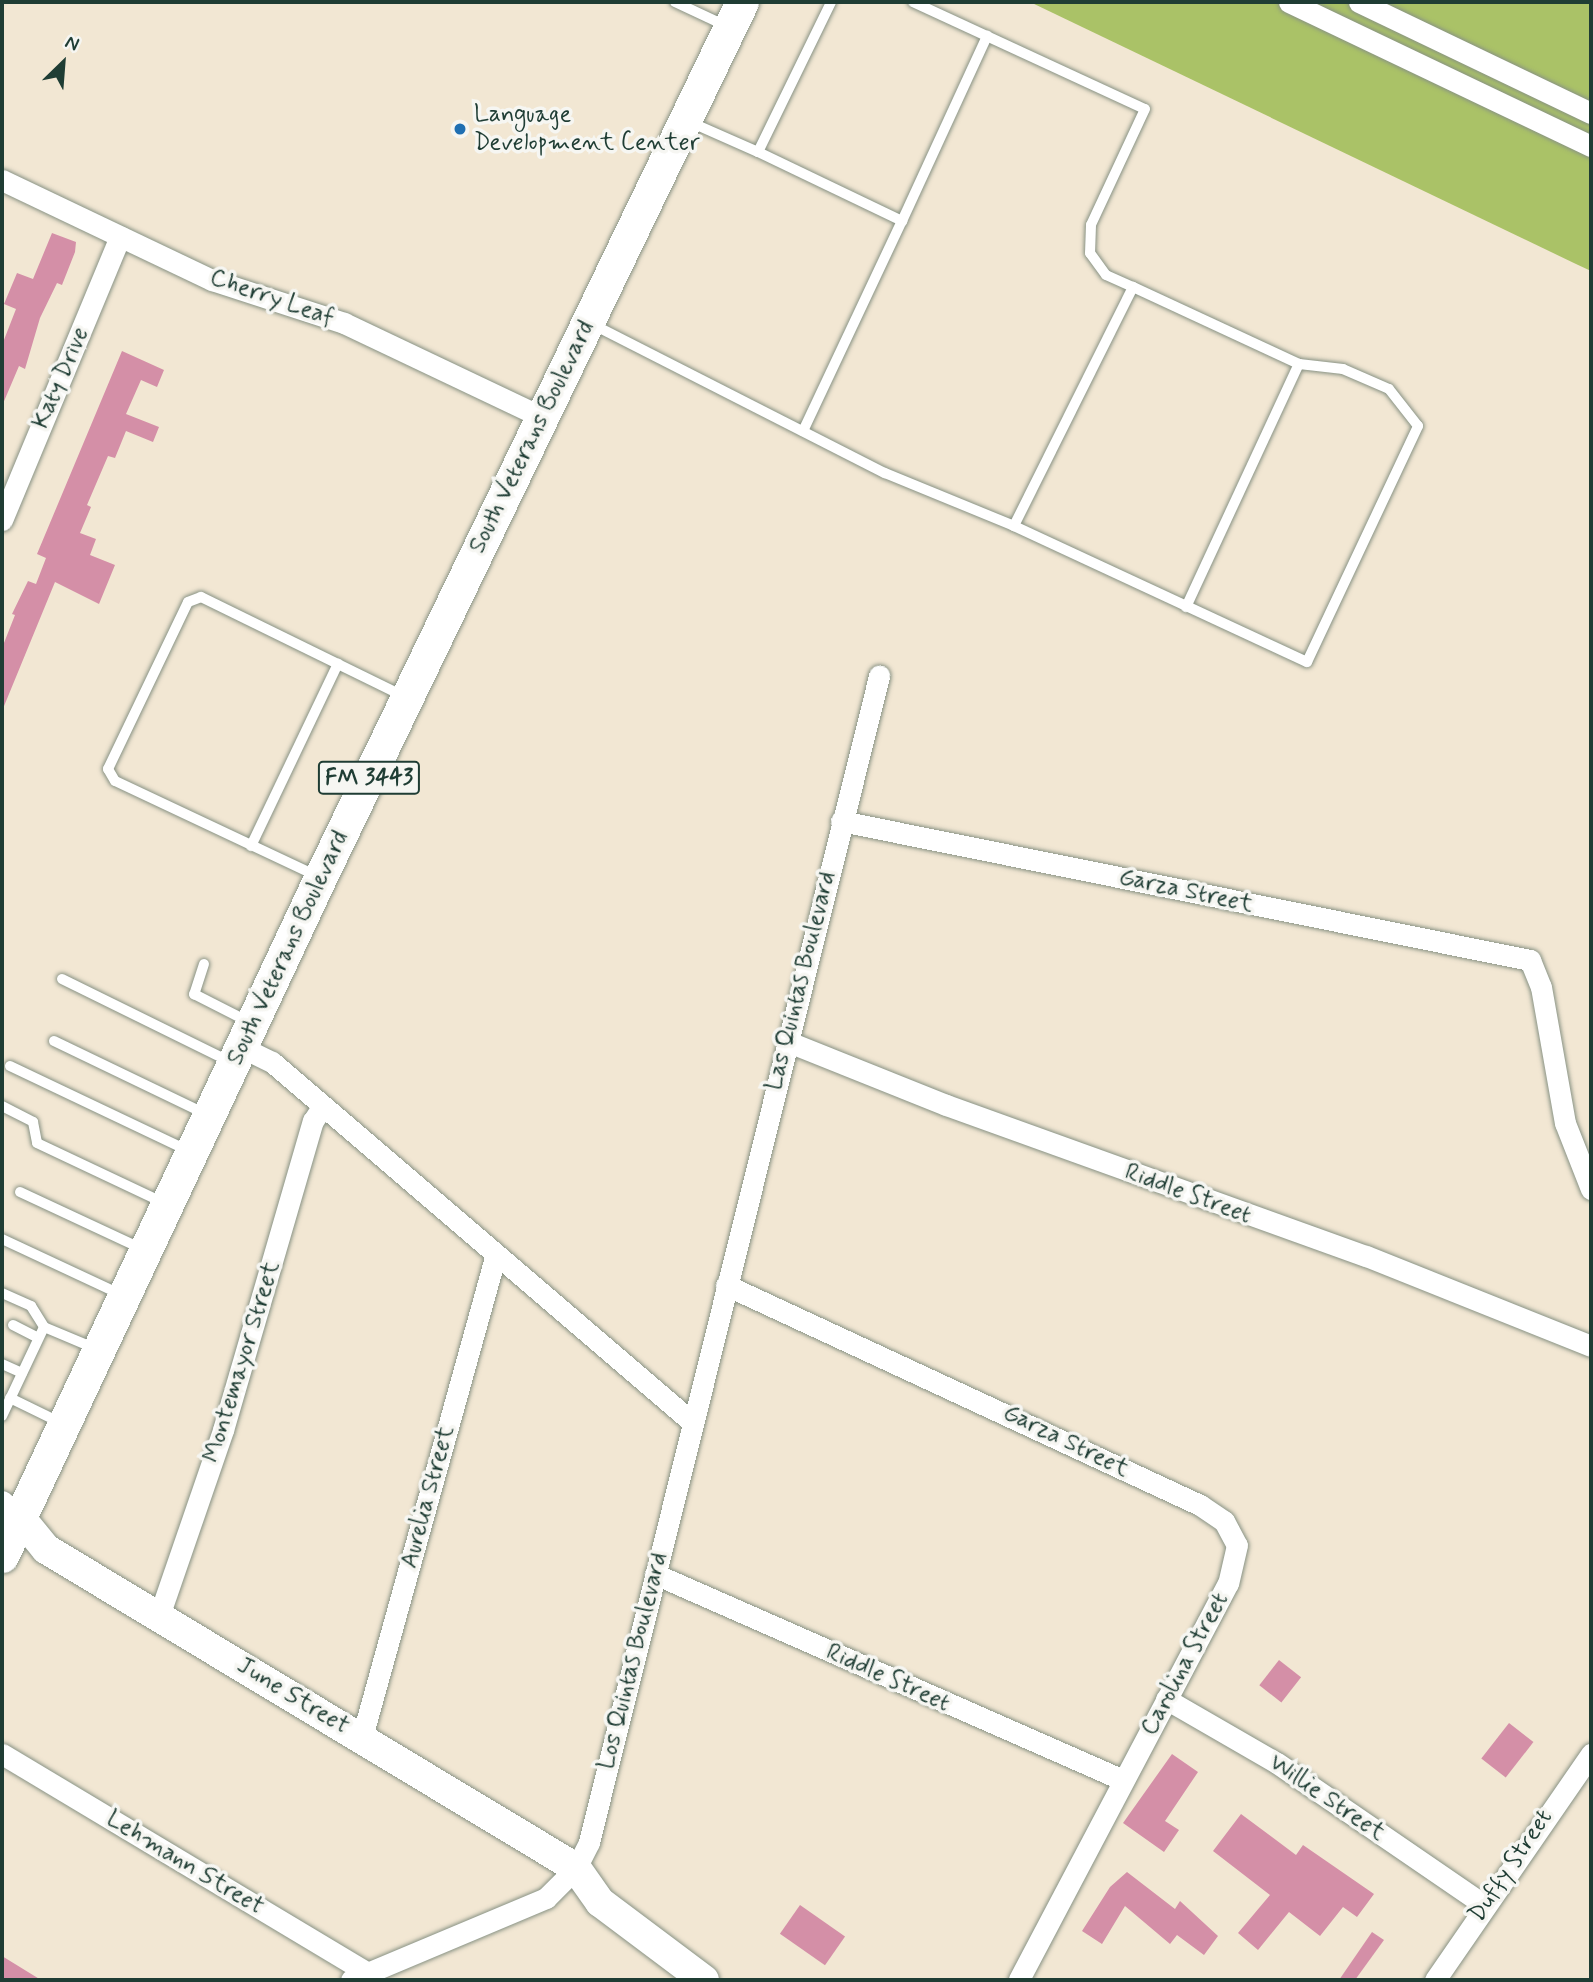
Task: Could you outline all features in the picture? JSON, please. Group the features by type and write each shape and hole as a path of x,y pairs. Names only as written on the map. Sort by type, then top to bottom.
{"main road":[{"name":"South Veterans Boulevard","path":"2,1556 10,1508 62,1423 320,878 736,15"}],"street":[{"path":"1289,2 1591,146"},
{"path":"1359,2 1591,113"},
{"path":"1455,81 1467,54"},
{"name":"Cherry Leaf","path":"2,180 234,288 344,323 542,417"},
{"name":"Katy Drive","path":"2,520 120,237"},
{"name":"Las Quintas Boulevard","path":"726,1285 879,676"},
{"name":"Garza Street","path":"841,821 1530,960 1541,987 1565,1123 1591,1189"},
{"name":"Riddle Street","path":"786,1041 946,1105 1366,1256 1591,1346"},
{"path":"242,1045 272,1062 495,1258 692,1422"},
{"name":"Montemayor Street","path":"159,1616 223,1430 313,1121 322,1107"},
{"name":"Aurelia Street","path":"362,1737 495,1258"},
{"name":"Garza Street","path":"726,1285 1200,1505 1224,1521 1237,1545"},
{"name":"Los Quintas Boulevard","path":"576,1868 589,1842 726,1285"},
{"name":"June Street","path":"10,1508 46,1549 576,1868"},
{"name":"Carolina Street","path":"1026,1978 1123,1780 1228,1583 1237,1545"},
{"name":"Riddle Street","path":"655,1574 1123,1780"},
{"name":"Willie Street","path":"1166,1699 1277,1763 1484,1905"},
{"name":"Lehmann Street","path":"2,1754 360,1976"},
{"name":"Duffy Street","path":"1435,1980 1484,1905 1591,1754"},
{"path":"360,1976 546,1898 576,1868 600,1902 704,1980"}],"lane":[{"path":"675,2 736,15"},
{"path":"758,152 831,2"},
{"path":"588,321 886,473 1014,526 1307,662 1418,426 1389,389 1343,369 1299,364 1106,275 1090,253 1091,225 1145,109 913,2"},
{"path":"803,430 987,36"},
{"path":"685,120 902,221"},
{"path":"1014,526 1133,287"},
{"path":"1186,607 1299,364"},
{"path":"320,878 115,781 108,769 188,602 201,597 407,698"},
{"path":"251,846 338,664"},
{"path":"204,964 193,987 194,994 242,1045"},
{"path":"61,979 242,1045"},
{"path":"54,1041 208,1116"},
{"path":"10,1066 191,1152"},
{"path":"2,1107 33,1122 37,1143 166,1204"},
{"path":"19,1192 144,1250"},
{"path":"2,1239 122,1295"},
{"path":"2,1293 31,1307 44,1327 96,1350"},
{"path":"13,1325 38,1338"},
{"path":"2,1414 44,1327"},
{"path":"2,1364 22,1373"},
{"path":"10,1398 62,1423"}],"green space":[{"path":"1030,2 1591,2 1591,271 1576,264"}],"building":[{"path":"52,233 76,242 75,252 62,285 57,283 40,318 25,369 19,366 2,406 2,345 16,309 4,304 17,273 33,279"},
{"path":"122,351 164,370 157,387 141,380 126,414 159,427 153,442 126,431 115,458 108,456 87,505 91,507 80,533 96,539 90,555 115,565 99,604 55,582 2,711 2,648 15,615 12,614 28,581 36,584 46,558 37,554"},
{"path":"1279,1660 1301,1677 1281,1702 1259,1685"},
{"path":"1509,1723 1533,1742 1506,1778 1481,1758"},
{"path":"1172,1754 1198,1772 1165,1821 1179,1830 1164,1852 1123,1823"},
{"path":"1241,1814 1296,1855 1303,1845 1374,1894 1357,1917 1343,1907 1320,1936 1289,1912 1258,1950 1238,1933 1270,1895 1213,1851"},
{"path":"1127,1872 1175,1909 1180,1901 1218,1936 1204,1955 1177,1935 1170,1944 1125,1906 1102,1944 1082,1931 1110,1887"},
{"path":"800,1905 845,1937 825,1965 780,1934"},
{"path":"1372,1932 1384,1940 1355,1980 1339,1980"},
{"path":"2,1956 41,1980 2,1980"}],"place":[{"name":"Language Development Center","path":"460,129"}]}
